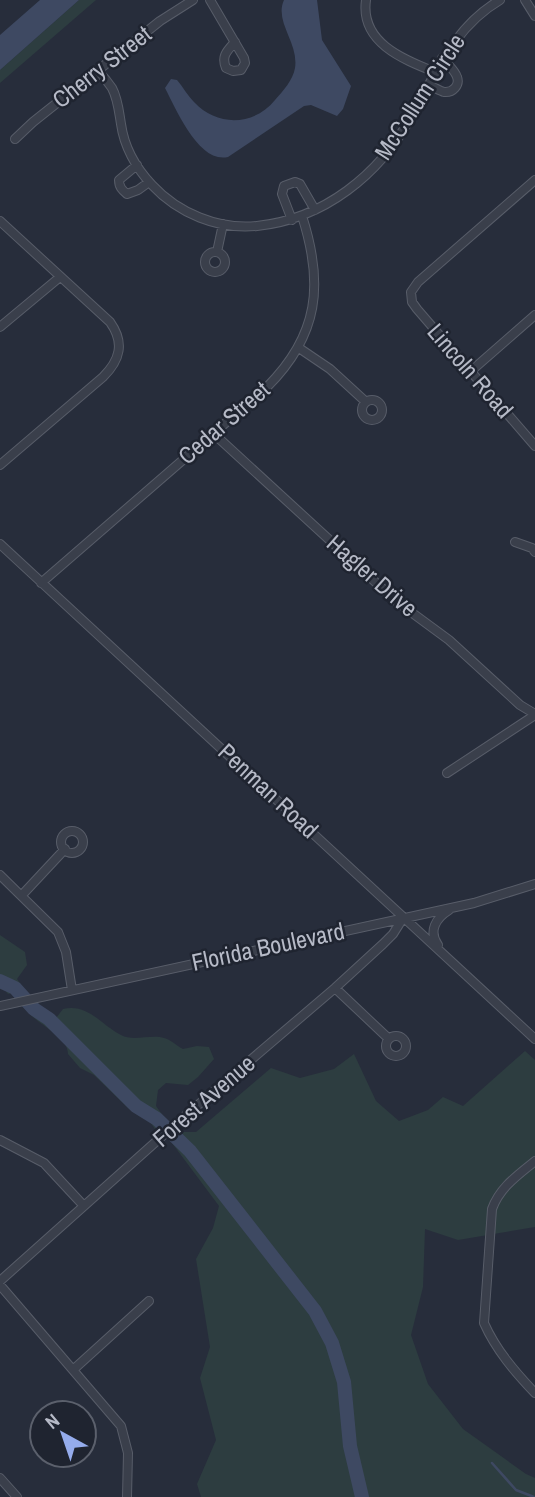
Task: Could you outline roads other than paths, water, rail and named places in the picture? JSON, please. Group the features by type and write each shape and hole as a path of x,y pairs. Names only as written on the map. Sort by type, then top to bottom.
{"street":[{"name":"Cherry Street","path":"15,139 160,21 193,0"},
{"path":"210,0 234,42"},
{"path":"366,0 366,19 371,32 385,48 411,63 435,72"},
{"name":"McCollum Circle","path":"98,71 112,88 127,146 149,182 169,200 190,213 223,224 253,227 292,220 315,211 350,188 388,152 413,115 442,58 468,24 500,0"},
{"path":"525,0 535,16"},
{"path":"428,85 445,92 457,86 459,80 456,74 442,58"},
{"path":"137,165 119,180 122,190 127,194 132,193 149,182"},
{"name":"Lincoln Road","path":"535,180 418,282 411,292 416,309 535,446"},
{"path":"292,220 282,194 284,186 289,183 300,184 315,211"},
{"name":"Cedar Street","path":"41,583 273,380 299,348 311,314 315,284 311,247 302,216"},
{"path":"0,221 110,322 119,338 120,348 116,361 103,377 0,465"},
{"path":"218,252 223,224"},
{"path":"0,327 60,276"},
{"path":"471,371 535,315"},
{"path":"299,348 330,369 366,402"},
{"name":"Hagler Drive","path":"213,433 396,601 449,640 520,705 535,714"},
{"path":"515,542 532,548 535,552"},
{"name":"Penman Road","path":"0,544 535,1039"},
{"path":"447,773 535,714"},
{"path":"22,895 65,849"},
{"path":"0,875 58,932 66,952 72,990"},
{"name":"Florida Boulevard","path":"2,1006 452,908 535,884"},
{"path":"445,956 434,939 433,928 437,920 452,908"},
{"name":"Forest Avenue","path":"0,1283 83,1205 335,988 393,934 403,918"},
{"path":"335,988 389,1039"},
{"path":"0,1140 44,1163 83,1205"},
{"path":"535,1161 497,1196 492,1209 484,1323 491,1339 514,1371 535,1393"},
{"path":"0,1283 121,1426 127,1439 127,1497"},
{"path":"74,1370 149,1301"},
{"path":"0,1478 17,1497"}],"water":[{"path":"40,0 79,0 0,70 0,35"},
{"path":"284,0 317,0 322,40 351,86 343,109 337,116 311,105 304,106 228,157 217,157 198,144 182,121 165,88 171,79 177,80 203,110 224,119 246,119 266,109 287,85 295,68 294,50 282,16"}],"waterway":[{"path":"0,981 15,988 136,1106 157,1119 190,1151 315,1311 332,1343 344,1382 350,1446 362,1497"},
{"path":"492,1463 516,1490 534,1497"}]}
